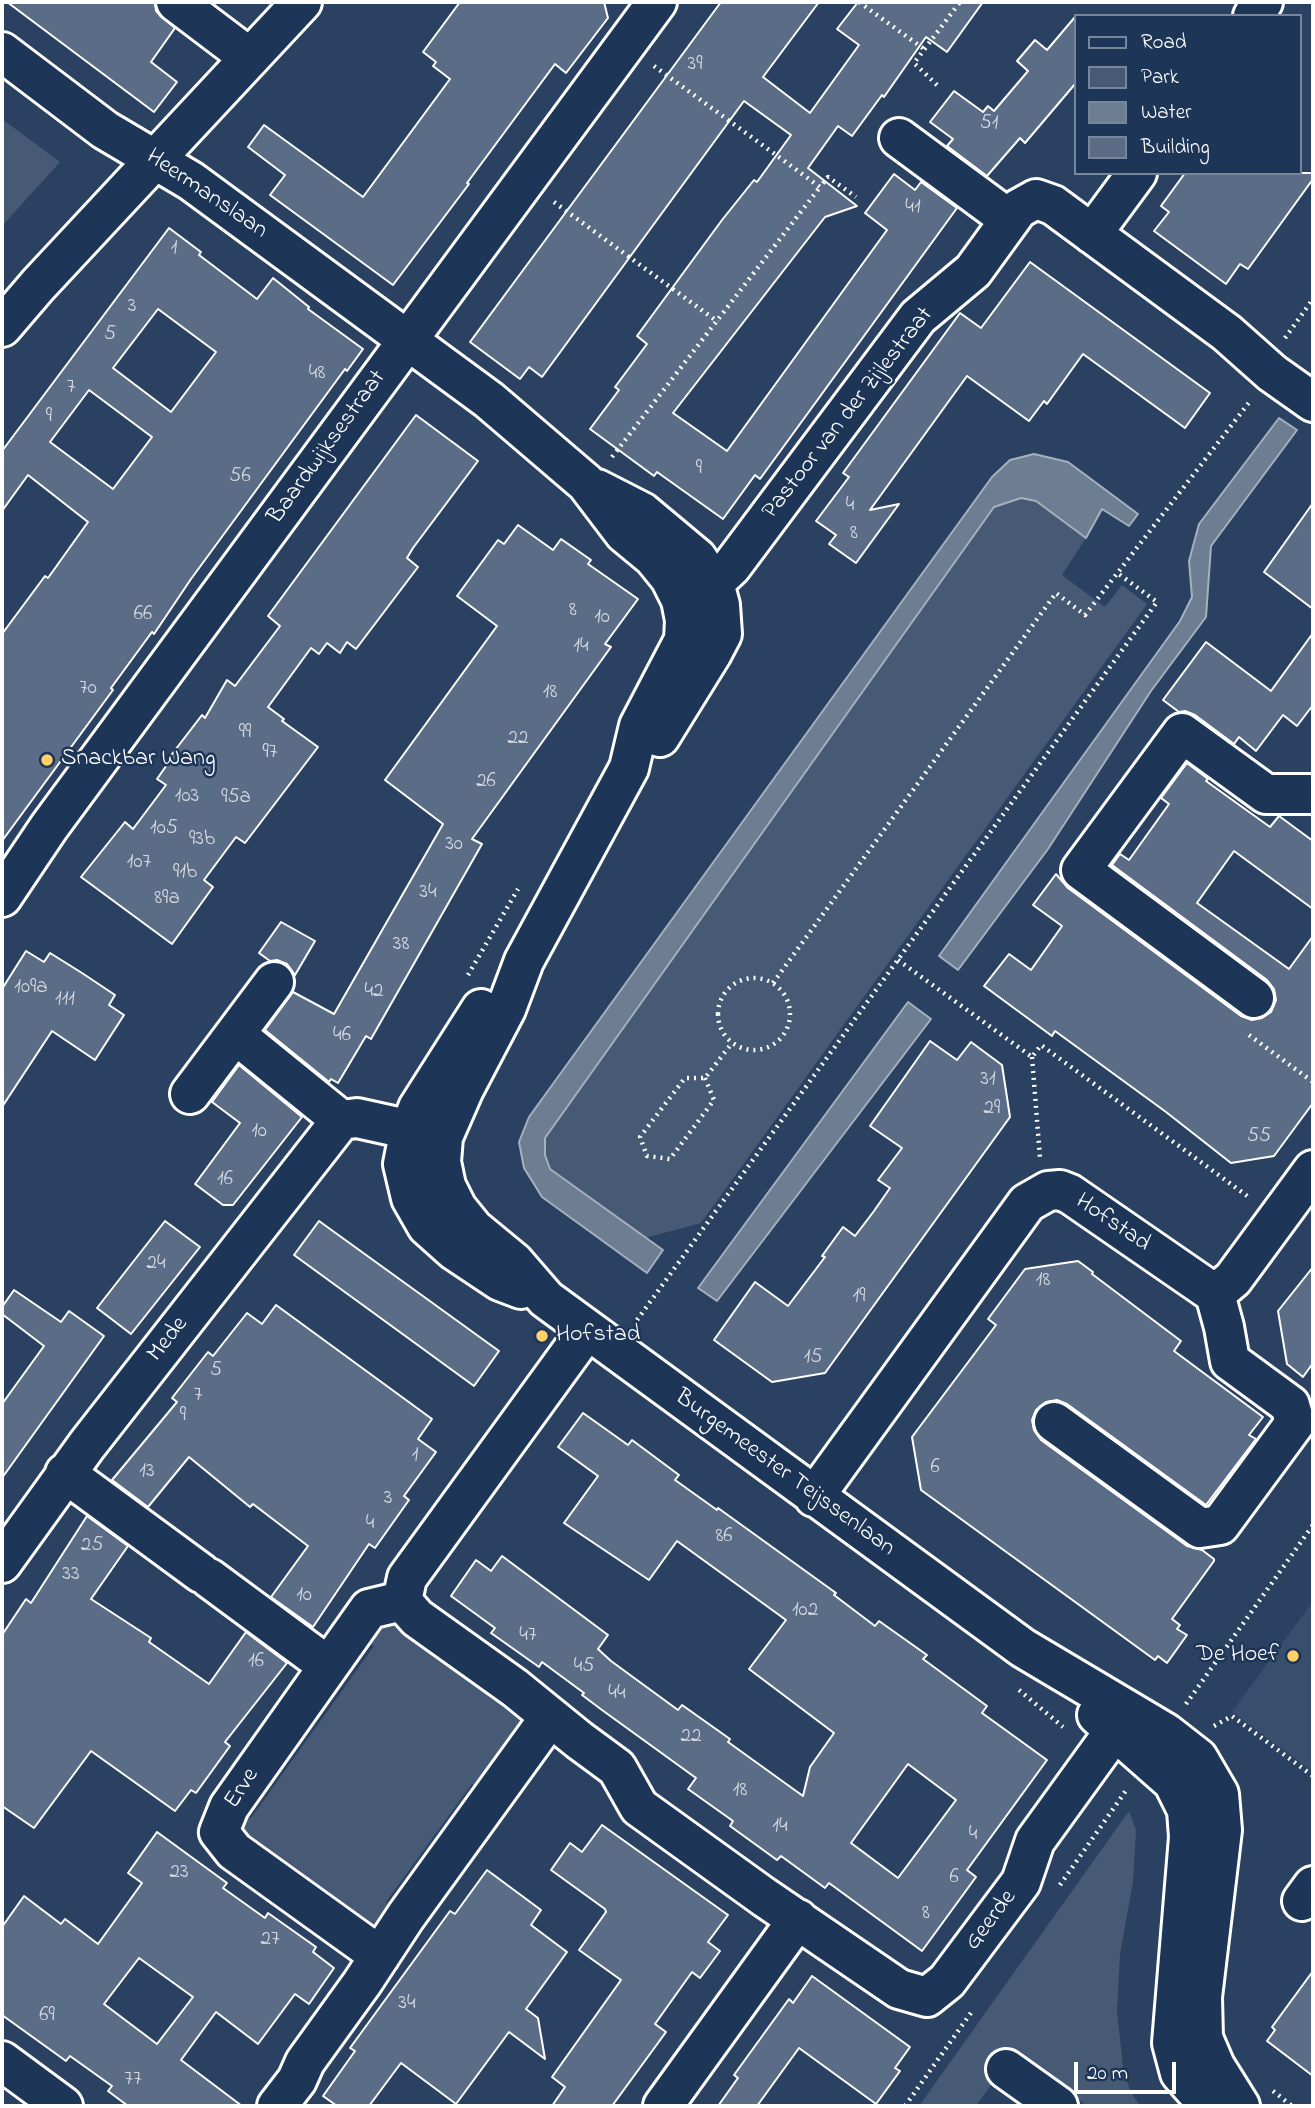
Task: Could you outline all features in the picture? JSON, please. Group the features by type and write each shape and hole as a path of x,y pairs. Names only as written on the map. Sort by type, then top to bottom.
{"street":[{"path":"176,2 250,58"},
{"path":"2,327 37,285 302,2"},
{"name":"Baardwijksestraat","path":"2,897 49,827 657,2"},
{"name":"Heermanslaan","path":"2,52 105,130 191,181 408,340"},
{"path":"899,138 1010,220"},
{"path":"1091,234 1135,175"},
{"name":"Pastoor van der Zijlestraat","path":"698,592 732,567 918,317 972,271 1018,209 1036,198 1052,205 1227,333 1272,373"},
{"name":"Burgemeester Teijssenlaan","path":"408,340 489,400 586,483 624,533 653,557 670,578 698,592 685,620 684,640 639,726 629,768 524,961 488,999 418,1108 426,1133 403,1164 411,1198 427,1226 454,1251 500,1281 546,1299 1023,1648 1173,1782 1187,1810 1189,1837 1172,2043 1180,2073 1205,2092 1253,2095"},
{"path":"1272,373 1313,402"},
{"path":"1254,998 1081,870 1182,733 1266,794 1313,794"},
{"path":"190,1094 274,982"},
{"path":"234,1034 341,1120 357,1118 426,1133"},
{"name":"Mede","path":"2,1563 65,1473 341,1120"},
{"path":"1054,1422 1200,1528 1220,1525 1294,1423 1290,1405 1230,1361 1215,1294 1233,1279 1313,1170"},
{"name":"Hofstad","path":"814,1497 1027,1203 1043,1193 1060,1190 1070,1195 1215,1294"},
{"path":"277,2106 406,1916 550,1717 515,1688 417,1618 402,1601 407,1577 587,1330"},
{"path":"65,1473 328,1666"},
{"name":"Erve","path":"380,1956 234,1852 219,1832 229,1807 369,1609 402,1601"},
{"name":"Geerde","path":"550,1717 617,1768 639,1807 899,1989 927,1997 947,1982 1021,1882 1035,1841 1114,1732"},
{"name":"Burgemeester Teijssenlaan","path":"1114,1732 1166,1733 1198,1758 1219,1794 1222,1830 1202,1997 1205,2092"},
{"path":"663,2106 797,1919"},
{"path":"2,2061 63,2106"},
{"path":"1006,2069 1058,2106"}],"path":[{"path":"859,2 925,48"},
{"path":"937,85 914,63 960,2"},
{"path":"625,44 820,187"},
{"path":"586,483 620,450 828,177 856,197"},
{"path":"525,181 718,322"},
{"path":"773,984 1056,593 1085,615 1272,373 1279,346 1313,299"},
{"path":"637,1320 1157,602 1116,572"},
{"path":"462,985 519,888"},
{"path":"898,960 1032,1057"},
{"path":"751,978 773,984 782,992 790,1015 782,1038 772,1046 760,1050 748,1050 732,1043 720,1028 718,1005 722,995 740,980 751,978"},
{"path":"1254,998 1235,1026 1313,1082"},
{"path":"705,1078 714,1100 685,1140 670,1159 648,1156 640,1138 685,1079 705,1078 732,1043"},
{"path":"1043,1193 1032,1057 1041,1045 1278,1218"},
{"path":"627,1313 648,1328"},
{"path":"1166,1733 1313,1525"},
{"path":"1016,1688 1114,1732"},
{"path":"1214,1734 1208,1729 1232,1716 1313,1776"},
{"path":"1253,2095 1292,2106"}],"shaded area":[{"name":"De Hoef","path":"1313,1601 1313,1772 1232,1712"}],"green space":[{"path":"2,119 60,162 2,226"},
{"path":"1021,498 1036,501 1086,538 1062,575 1105,607 1122,585 1147,604 701,1223 645,1238 550,1169 545,1155 545,1138 994,507"},
{"path":"393,1620 408,1626 526,1722 483,1791 472,1784 386,1902 396,1910 382,1925 374,1928 237,1829 240,1811 251,1818 374,1646 364,1638 374,1626"},
{"path":"1129,1811 1136,1830 1133,1882 1120,1954 1117,2012 1123,2066 1130,2091 1140,2106 1087,2106 1015,2052 976,2106 919,2106"}],"water":[{"path":"1279,418 1297,430 1211,546 1206,617 1151,691 1048,849 958,970 939,956 1180,621 1192,597 1189,561 1199,524"},
{"path":"1034,454 1068,462 1138,514 1129,526 1102,509 1086,538 1036,501 1021,498 994,507 545,1138 545,1155 550,1169 663,1250 647,1273 542,1197 524,1168 519,1142 529,1117 992,477 1010,460"},
{"path":"908,1002 931,1019 717,1301 698,1288"}],"building":[{"path":"7,2 155,2 156,11 175,28 151,62 177,82 154,112"},
{"path":"460,2 604,2 608,18 566,73 555,64 393,285 270,195 285,175 248,147 264,125 363,197 450,79 433,66 436,62 423,52"},
{"path":"721,2 819,2 763,77 810,113 859,45 837,29 858,2 983,2 947,52 926,37 884,97 882,95 852,136 838,126 808,168 857,206 825,217 673,413 727,451 887,230 865,213 894,174 915,190 921,182 957,208 760,479 755,475 723,519 657,472 654,476 590,429 619,390 615,387 647,344 637,336 722,220 754,180 757,182 791,135 744,101 542,377 529,367 520,379 470,342"},
{"path":"1074,18 1074,85 1025,143 1020,138 987,176 947,146 953,139 930,122 954,91 983,112 988,106 994,111 1028,71 1017,61 1035,40 1047,50"},
{"path":"1313,173 1313,179 1248,269 1240,264 1226,284 1154,231 1169,212 1161,206 1184,175"},
{"path":"169,228 201,252 199,255 257,299 273,278 309,307 308,309 363,349 347,371 345,369 191,579 154,634 152,632 111,688 113,690 2,841 2,634 45,576 48,578 88,522 28,475 2,511 2,451","holes":["158,309 216,352 171,412 113,368","89,390 152,437 113,489 50,442"]},
{"path":"1030,262 1210,393 1185,428 1083,354 1047,404 1044,401 1029,421 967,376 870,510 899,504 856,563 829,544 836,535 816,521 849,477 843,473 960,313 981,328"},
{"path":"416,415 478,461 407,558 418,567 356,649 347,642 340,653 327,643 319,654 311,648 268,707 284,719 282,721 318,747 245,843 236,837 204,880 213,887 172,944 81,877 125,822 133,829 166,785 157,779 171,759 169,758 202,715 205,718 227,680 235,686 280,626 268,616"},
{"path":"1313,503 1313,609 1264,572"},
{"path":"518,525 553,550 561,539 591,560 588,564 638,599 605,644 611,647 472,839 482,844 371,1039 366,1036 338,1083 331,1079 329,1082 265,1030 293,992 334,1014 443,824 385,780 497,626 457,596 498,540 504,544"},
{"path":"1313,633 1313,705 1297,726 1283,715 1256,751 1239,737 1234,744 1195,715 1179,712 1163,700 1206,642 1271,691"},
{"path":"1187,763 1208,779 1206,781 1270,827 1279,816 1313,841 1313,909 1234,851 1197,903 1289,969 1313,936 1313,1103 1274,1156 1231,1163 1055,1031 1052,1036 984,986 1009,954 1031,970 1062,926 1033,905 1056,874 1068,888 1241,1016 1252,1020 1271,1012 1276,1000 1274,989 1267,980 1112,865 1120,854 1129,860 1169,804 1161,798"},
{"path":"281,922 315,941 295,975 287,964 277,960 270,961 259,953"},
{"path":"26,951 44,962 50,953 82,973 115,995 109,1005 124,1015 95,1060 52,1031 2,1107 2,989"},
{"path":"930,1041 957,1060 971,1042 1002,1065 1010,1117 825,1373 772,1382 714,1340 755,1282 788,1306 825,1257 822,1256 843,1227 855,1236 874,1211 890,1188 878,1180 902,1148 870,1126"},
{"path":"239,1065 302,1117 233,1205 223,1205 195,1184 240,1123 212,1102"},
{"path":"165,1221 200,1247 131,1334 97,1308"},
{"path":"319,1221 499,1351 474,1386 294,1255"},
{"path":"1078,1261 1181,1341 1174,1351 1263,1417 1249,1435 1256,1439 1206,1505 1067,1404 1057,1400 1046,1402 1036,1410 1032,1420 1034,1430 1041,1440 1187,1546 1202,1550 1214,1559 1172,1619 1180,1625 1177,1629 1187,1635 1167,1663 1158,1656 1155,1660 921,1490 912,1437 996,1325 988,1319 1025,1269"},
{"path":"1313,1267 1313,1363 1303,1377 1287,1364 1278,1311"},
{"path":"14,1290 61,1322 69,1311 104,1336 2,1478 2,1404 44,1346 2,1314 2,1307"},
{"path":"276,1305 432,1419 418,1439 436,1452 404,1496 409,1500 375,1548 369,1544 313,1627 271,1597 308,1546 253,1504 250,1507 189,1457 148,1507 112,1480 177,1402 172,1398 208,1352 213,1356 247,1313 262,1324"},
{"path":"583,1413 628,1445 632,1440 679,1475 675,1480 836,1593 834,1595 875,1626 879,1621 927,1655 923,1659 987,1706 982,1713 1047,1760 967,1870 976,1877 922,1951 829,1883 825,1888 781,1856 777,1860 730,1826 733,1821 688,1789 696,1778 582,1695 584,1693 542,1662 539,1667 491,1633 495,1628 451,1596 476,1560 491,1571 502,1556 608,1635 598,1649 611,1661 678,1710 682,1705 803,1796 810,1767 834,1733 749,1669 786,1620 677,1541 649,1580 564,1523 598,1476 558,1447","holes":["908,1764 956,1800 898,1878 851,1843"]},
{"path":"87,1516 128,1546 91,1599 151,1638 149,1642 209,1684 246,1632 287,1663 225,1742 230,1746 196,1793 191,1790 175,1811 91,1751 34,1828 2,1806 2,1635 26,1599 31,1603"},
{"path":"602,1825 728,1915 708,1942 720,1951 700,1978 692,1972 655,2024 666,2032 612,2106 552,2106 565,2087 552,2077 621,1980 579,1950 606,1912 605,1909 551,1870 570,1843 582,1852"},
{"path":"157,1832 227,1883 223,1888 265,1918 268,1913 316,1947 313,1952 334,1968 309,2004 295,1994 258,2044 216,2012 181,2060 242,2106 128,2106 108,2091 112,2086 70,2056 66,2061 2,2015 2,1927 24,1896 61,1924 65,1919 98,1944 142,1883 128,1873","holes":["139,1958 193,1997 157,2044 104,2004"]},
{"path":"487,1870 541,1910 531,1925 567,1952 526,2009 538,2018 545,2059 509,2032 456,2104 401,2063 369,2106 337,2106 323,2096 355,2051 350,2048 450,1911 455,1914"},
{"path":"1313,1971 1313,2076 1267,2041 1275,2030 1272,2027"},
{"path":"812,1976 910,2047 895,2068 900,2071 876,2104 799,2048 757,2106 718,2106 738,2078 734,2075 789,1999 793,2003"}],"place":[{"name":"Snackbar Wang","path":"47,760"},
{"name":"Hofstad","path":"542,1336"},
{"name":"De Hoef","path":"1293,1656"}]}
